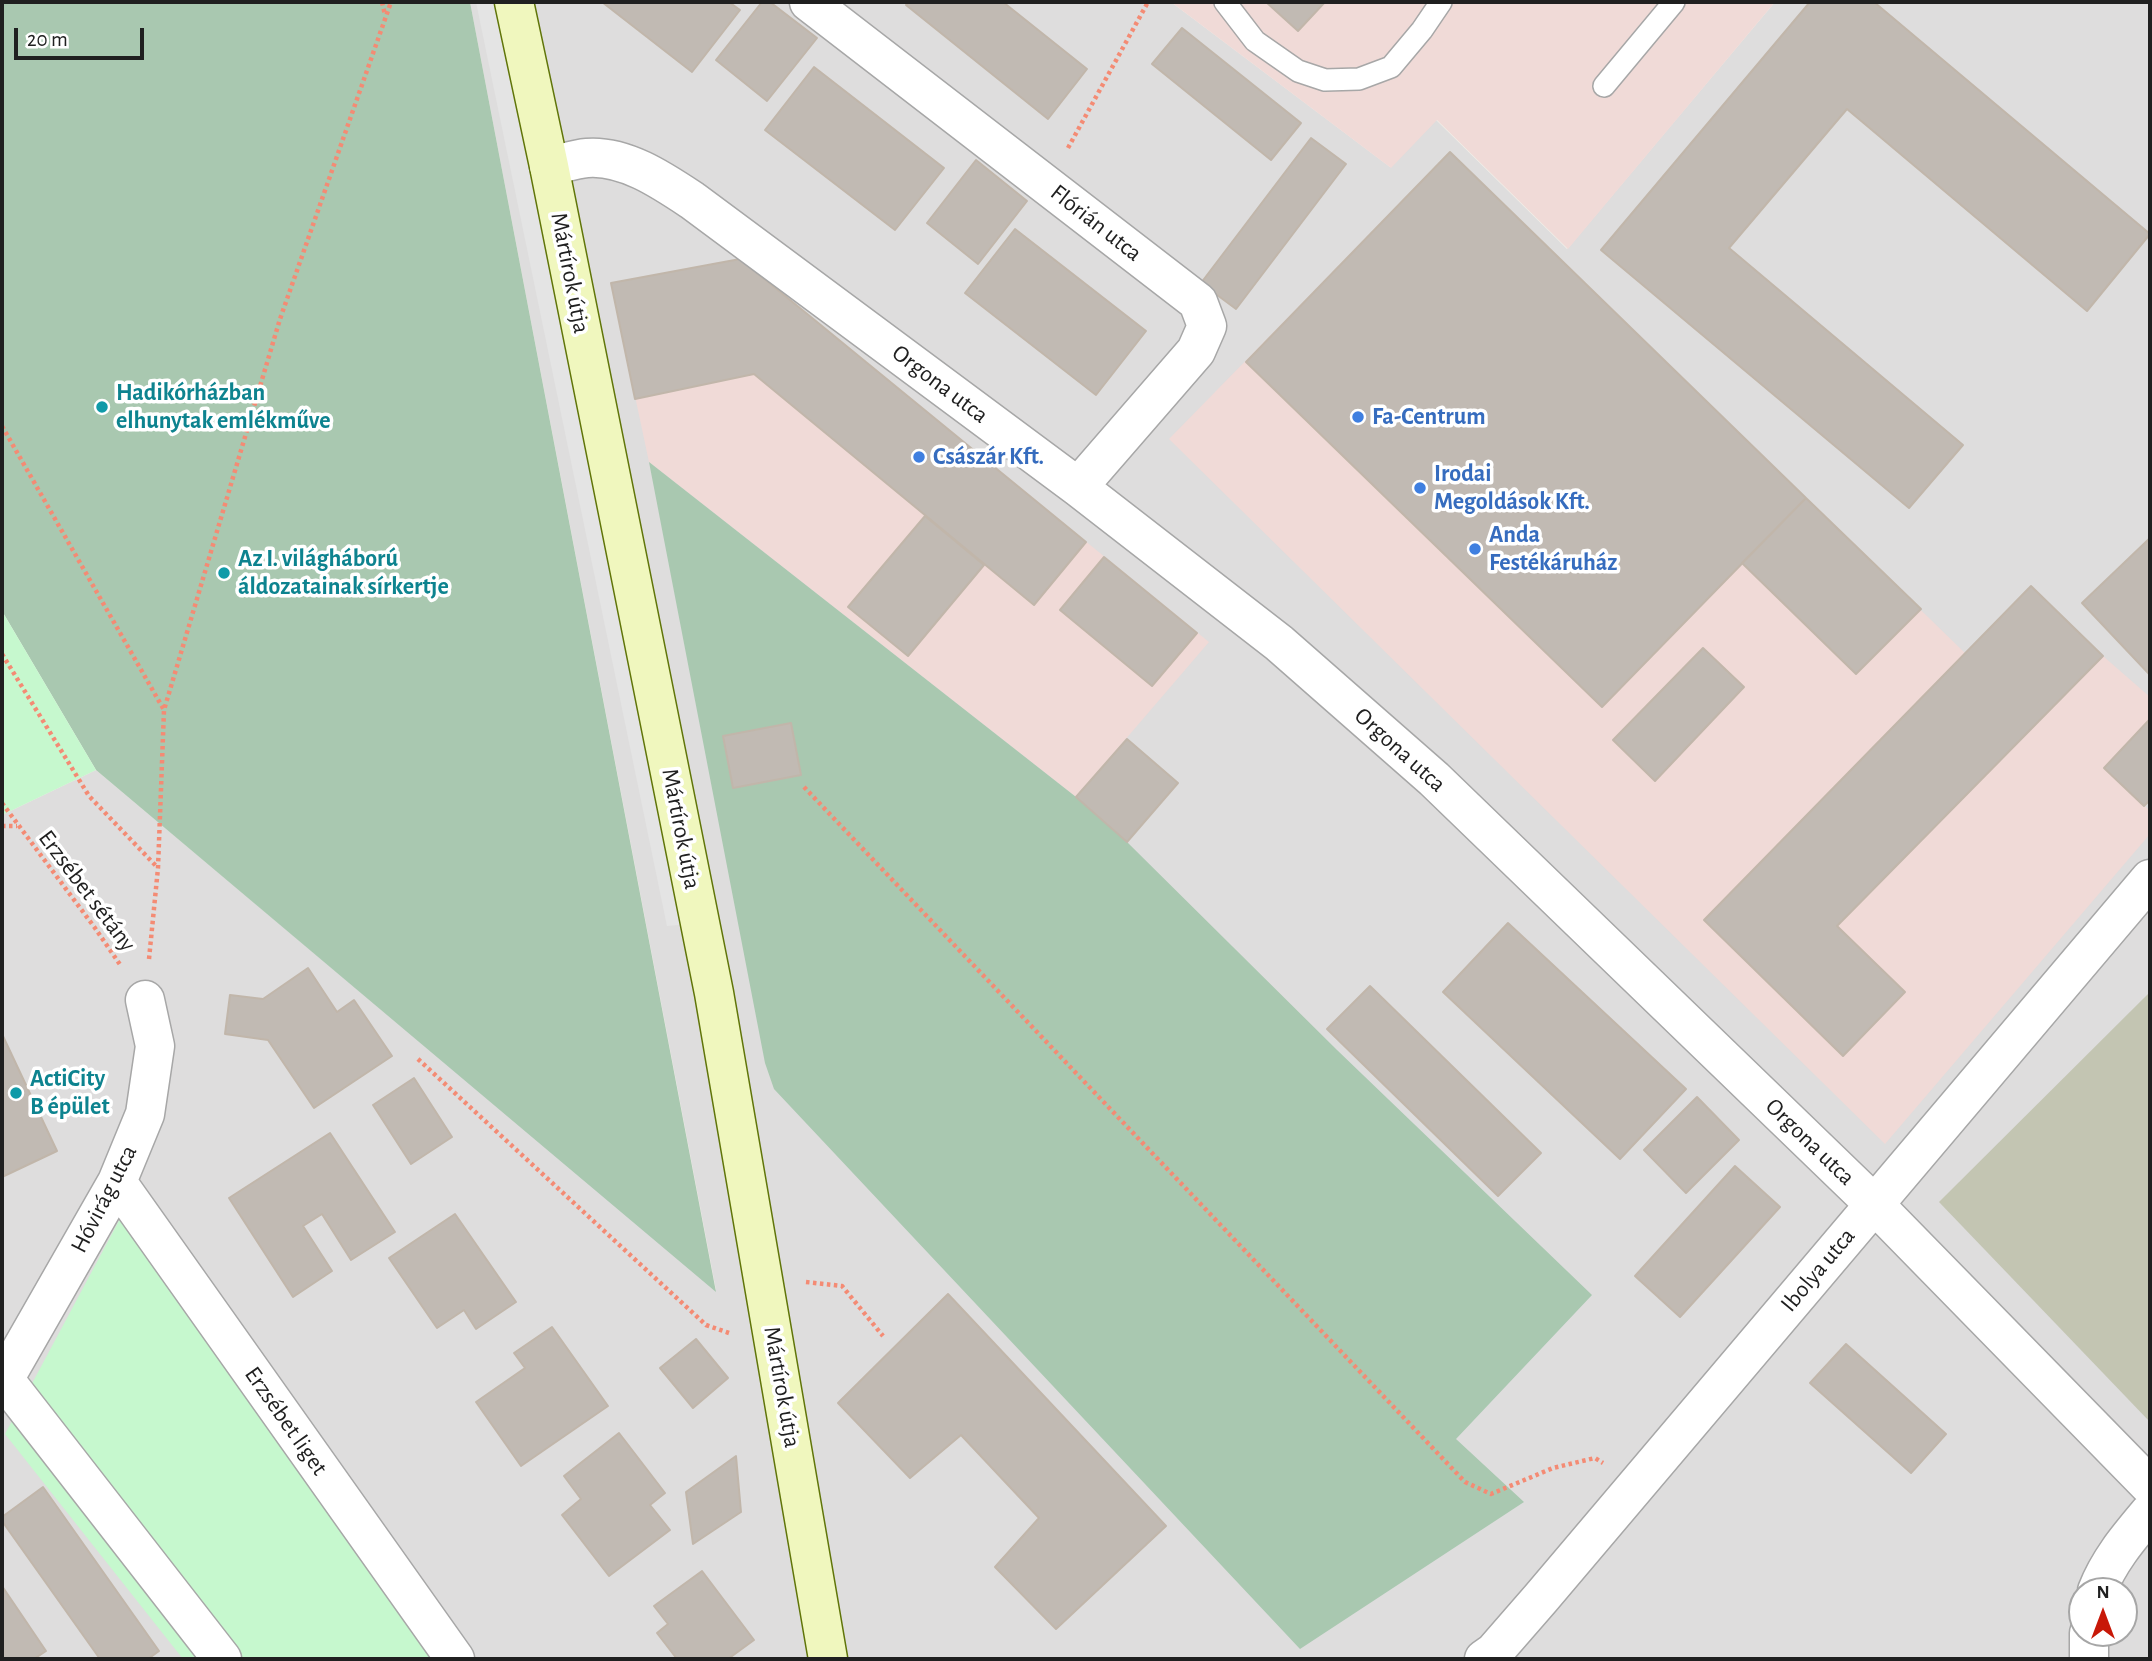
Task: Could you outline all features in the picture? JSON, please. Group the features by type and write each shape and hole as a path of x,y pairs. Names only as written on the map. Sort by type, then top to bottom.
{"street":[{"name":"Mártírok útja","path":"514,2 713,993 828,1659"},
{"name":"Flórián utca","path":"809,2 1198,302 1207,326 1196,351 1078,487"},
{"name":"Orgona utca","path":"549,166 588,158 627,163 661,180 1078,487 1279,643 1434,779 1874,1204 2150,1486"},
{"name":"Ibolya utca","path":"1484,1659 1494,1652 1541,1598 2150,879"},
{"name":"Hóvirág utca","path":"3,1381 117,1182 145,1114 155,1046 145,1000"},
{"name":"Erzsébet liget","path":"117,1182 455,1659"},
{"path":"3,1381 222,1659"},
{"path":"2102,1577 2121,1546 2150,1512"}],"lane":[{"path":"1225,2 1255,41 1298,71 1325,80 1359,79 1391,66 1422,30 1441,2"},
{"path":"1604,86 1674,2"}],"path":[{"path":"382,2 385,18"},
{"path":"145,1000 158,868 164,710 280,318 391,2"},
{"path":"1047,186 1149,2"},
{"path":"2,426 164,710"},
{"path":"2,654 89,796 158,868"},
{"path":"804,787 1465,1482 1491,1494 1553,1468 1595,1458 1638,1483"},
{"name":"Erzsébet sétány","path":"2,803 145,1000"},
{"path":"2,826 17,826"},
{"path":"418,1059 706,1325 776,1349"},
{"path":"763,1279 842,1286 883,1336"}],"shaded area":[{"path":"470,2 1171,2 1390,167 1436,120 1567,249 1775,2 2150,2 2150,1659 2,1659 2,815 96,770 716,1290"},
{"path":"476,2 514,2 700,923 667,926"},
{"path":"1171,2 1775,2 1568,249 1437,120 1391,168"},
{"path":"1450,152 1965,653 2031,586 2150,697 2150,800 2145,806 2150,811 2150,834 1885,1144 1169,439"},
{"path":"740,259 1209,642 1076,797 649,462 611,283"},
{"path":"2150,992 2150,1422 1939,1202"}],"green space":[{"path":"2,2 470,2 716,1292 96,770 2,611"},
{"path":"649,462 1076,797 1127,842 1337,1050 1592,1295 1456,1439 1524,1502 1300,1649 774,1089 765,1063"},
{"path":"2,611 96,770 2,815"},
{"path":"137,1187 473,1659 183,1659 5,1434"}],"building":[{"path":"602,2 729,2 740,10 692,72"},
{"path":"762,2 770,2 817,38 767,101 716,60"},
{"path":"909,2 1003,2 1087,69 1048,119 906,5"},
{"path":"1266,2 1325,2 1298,31"},
{"path":"1810,2 1874,2 2150,234 2087,311 1847,109 1729,248 1963,445 1909,508 1601,250"},
{"path":"1182,28 1301,123 1271,160 1152,64"},
{"path":"814,67 944,168 895,230 765,130"},
{"path":"1311,138 1346,164 1236,309 1201,283"},
{"path":"1450,152 1806,498 1602,707 1246,362"},
{"path":"976,160 1027,201 978,264 927,223"},
{"path":"1015,229 1146,331 1096,395 965,293"},
{"name":"Császár Kft.","path":"740,259 1086,542 1034,605 754,374 635,399 611,283"},
{"path":"1806,498 1921,609 1856,674 1742,563"},
{"path":"925,516 984,565 908,656 848,607"},
{"path":"2150,538 2150,675 2082,603"},
{"path":"1104,557 1197,633 1152,686 1060,610"},
{"path":"2031,586 2103,656 1837,926 1905,992 1843,1056 1704,920"},
{"path":"1703,648 1744,687 1655,781 1613,740"},
{"path":"2150,719 2150,800 2144,806 2104,768"},
{"path":"791,723 801,775 733,788 723,736"},
{"path":"1127,739 1178,783 1127,842 1076,797"},
{"path":"1508,923 1686,1089 1620,1159 1443,992"},
{"path":"308,968 337,1012 354,1000 392,1056 314,1108 268,1040 225,1034 230,995 263,999"},
{"path":"1370,986 1541,1153 1498,1196 1327,1029"},
{"name":"ActiCity B épület","path":"2,1034 57,1151 2,1177"},
{"path":"414,1078 452,1137 411,1164 373,1105"},
{"path":"1697,1097 1739,1140 1686,1193 1644,1150"},
{"path":"330,1133 395,1232 351,1260 322,1214 303,1226 332,1271 293,1297 229,1198"},
{"path":"1735,1166 1780,1207 1680,1317 1635,1276"},
{"path":"455,1214 516,1302 476,1329 464,1310 437,1328 389,1258"},
{"path":"948,1294 1166,1526 1056,1629 995,1567 1039,1518 961,1435 910,1478 838,1403"},
{"path":"552,1327 608,1406 521,1466 476,1402 525,1368 514,1353"},
{"path":"696,1339 728,1378 693,1408 660,1368"},
{"path":"1846,1344 1946,1434 1911,1473 1810,1383"},
{"path":"619,1433 665,1493 650,1505 670,1530 609,1576 562,1515 581,1499 564,1476"},
{"path":"736,1456 741,1512 693,1544 686,1492"},
{"path":"43,1487 159,1651 148,1659 100,1659 2,1521 2,1517"},
{"path":"702,1571 754,1640 728,1659 677,1659 657,1633 668,1624 654,1606"},
{"path":"2,1586 46,1651 34,1659 2,1659"}],"place":[{"name":"Hadikórházban elhunytak emlékműve","path":"102,407"},
{"name":"Fa-Centrum","path":"1358,417"},
{"name":"Császár Kft.","path":"919,457"},
{"name":"Irodai Megoldások Kft.","path":"1420,488"},
{"name":"Anda Festékáruház","path":"1475,549"},
{"name":"Az I. világháború áldozatainak sírkertje","path":"224,573"},
{"name":"ActiCity B épület","path":"16,1093"}]}
